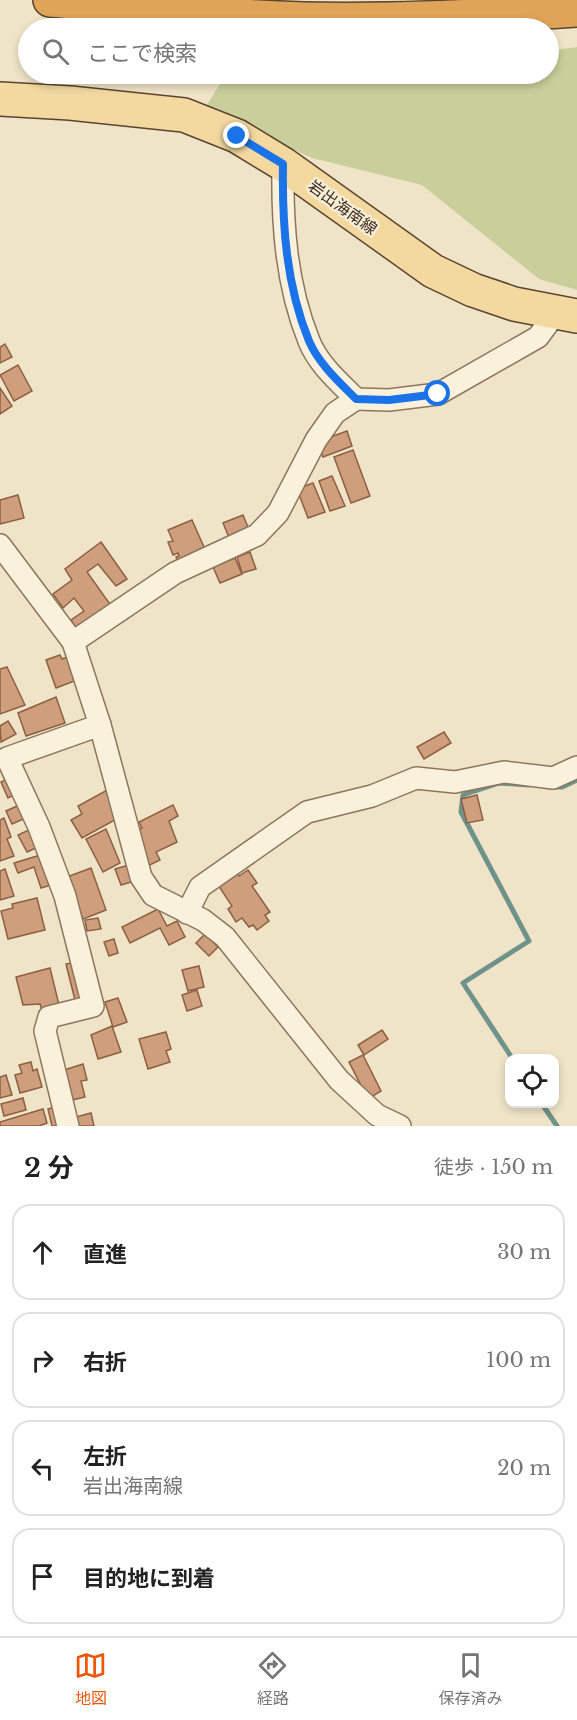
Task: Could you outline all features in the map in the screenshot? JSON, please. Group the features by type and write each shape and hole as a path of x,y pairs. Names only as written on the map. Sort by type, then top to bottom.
{"highway":[{"path":"50,0 177,12 288,18"},
{"path":"388,18 470,17 577,10"}],"main road":[{"name":"岩出海南線","path":"0,99 70,103 184,115 237,136 283,164 433,271 473,290 566,315"}],"street":[{"path":"283,164 282,220 287,264 310,343 328,370 356,399"},
{"path":"73,642 175,573 257,535 278,513 316,440 335,413 356,399 389,400 438,394 538,337 566,315"},
{"path":"0,545 73,642 100,725 141,877 153,895 203,920 225,937 339,1080 377,1115 400,1126"},
{"path":"68,1126 45,1030 49,1017 93,1006 65,896 39,827 7,758 100,725"},
{"path":"187,913 200,887 307,812 372,796 416,778 455,782 504,772 554,778 577,767"}],"green space":[{"path":"577,47 577,290 539,279 422,185 312,158 205,108 220,84 559,84 559,50"}],"building":[{"path":"5,344 12,357 0,363 0,347"},
{"path":"18,365 32,391 14,401 0,375"},
{"path":"0,388 12,406 0,414"},
{"path":"347,431 352,446 323,457 317,442"},
{"path":"353,450 370,496 351,503 334,457"},
{"path":"332,476 345,506 330,511 319,481"},
{"path":"313,483 325,512 308,518 297,489"},
{"path":"18,495 24,518 0,524 0,500"},
{"path":"243,515 250,532 230,540 223,523"},
{"path":"192,520 208,556 180,567 176,557 179,556 178,553 173,555 168,542 173,541 168,530"},
{"path":"101,542 127,579 116,586 98,564 87,572 112,607 78,631 71,620 84,611 74,598 63,608 53,594 72,580 65,569"},
{"path":"250,552 256,569 242,573 237,557"},
{"path":"235,558 242,574 220,583 213,567"},
{"path":"60,655 62,659 68,657 77,680 56,688 46,660"},
{"path":"7,667 25,705 0,714 0,669"},
{"path":"56,697 65,723 26,736 18,713"},
{"path":"8,721 16,734 1,742 0,726"},
{"path":"444,732 451,743 424,759 417,747"},
{"path":"9,778 16,794 8,798 1,782"},
{"path":"109,789 124,815 82,838 71,820 82,814 78,806"},
{"path":"477,795 483,820 467,823 461,799"},
{"path":"24,803 30,816 12,824 6,811"},
{"path":"173,805 178,816 169,821 177,842 156,852 160,860 146,867 138,829 142,828 139,822"},
{"path":"4,818 11,837 7,839 14,856 0,861 0,820"},
{"path":"37,826 45,844 27,852 18,835"},
{"path":"106,829 120,863 103,872 86,839"},
{"path":"47,853 57,883 41,888 34,867 18,873 14,863"},
{"path":"132,864 138,880 121,885 115,869"},
{"path":"91,868 106,910 83,919 67,877"},
{"path":"5,869 14,896 0,900 0,871"},
{"path":"248,870 257,883 252,886 270,912 265,915 269,921 257,930 253,925 249,927 242,918 236,922 228,909 232,906 218,885 237,872 239,876"},
{"path":"37,898 45,930 8,939 1,911 13,908 12,904"},
{"path":"158,909 167,926 177,921 185,937 169,945 160,928 130,943 122,927"},
{"path":"98,918 101,929 87,931 85,920"},
{"path":"205,934 218,947 209,956 196,943"},
{"path":"114,939 118,953 109,956 104,942"},
{"path":"85,960 94,996 75,1000 66,964"},
{"path":"199,966 204,987 188,991 182,970"},
{"path":"50,968 60,1009 43,1014 40,1004 23,1005 16,977"},
{"path":"197,990 202,1006 187,1011 182,995"},
{"path":"118,998 127,1022 113,1027 105,1002"},
{"path":"112,1026 121,1052 98,1059 91,1035"},
{"path":"382,1030 388,1039 364,1055 358,1045"},
{"path":"166,1032 171,1049 166,1051 170,1062 148,1069 139,1039"},
{"path":"363,1055 381,1091 368,1099 349,1062"},
{"path":"31,1062 33,1071 37,1069 42,1087 20,1093 15,1075 22,1073 19,1065"},
{"path":"83,1064 87,1080 81,1081 85,1097 68,1101 61,1071"},
{"path":"6,1075 12,1095 0,1098 0,1077"},
{"path":"23,1098 26,1110 4,1116 1,1104"},
{"path":"61,1105 67,1126 52,1126 48,1109"},
{"path":"43,1109 47,1123 39,1126 0,1126 0,1122"},
{"path":"91,1113 94,1126 78,1126 76,1117"}],"waterway":[{"path":"553,787 562,787 577,780"},
{"path":"509,1054 463,983 529,941 461,812 463,795 499,783 529,785"},
{"path":"545,1108 557,1126"}],"route":[{"path":"237,136 283,164 282,220 287,264 310,343 328,370 356,399 389,400 438,394"}]}
